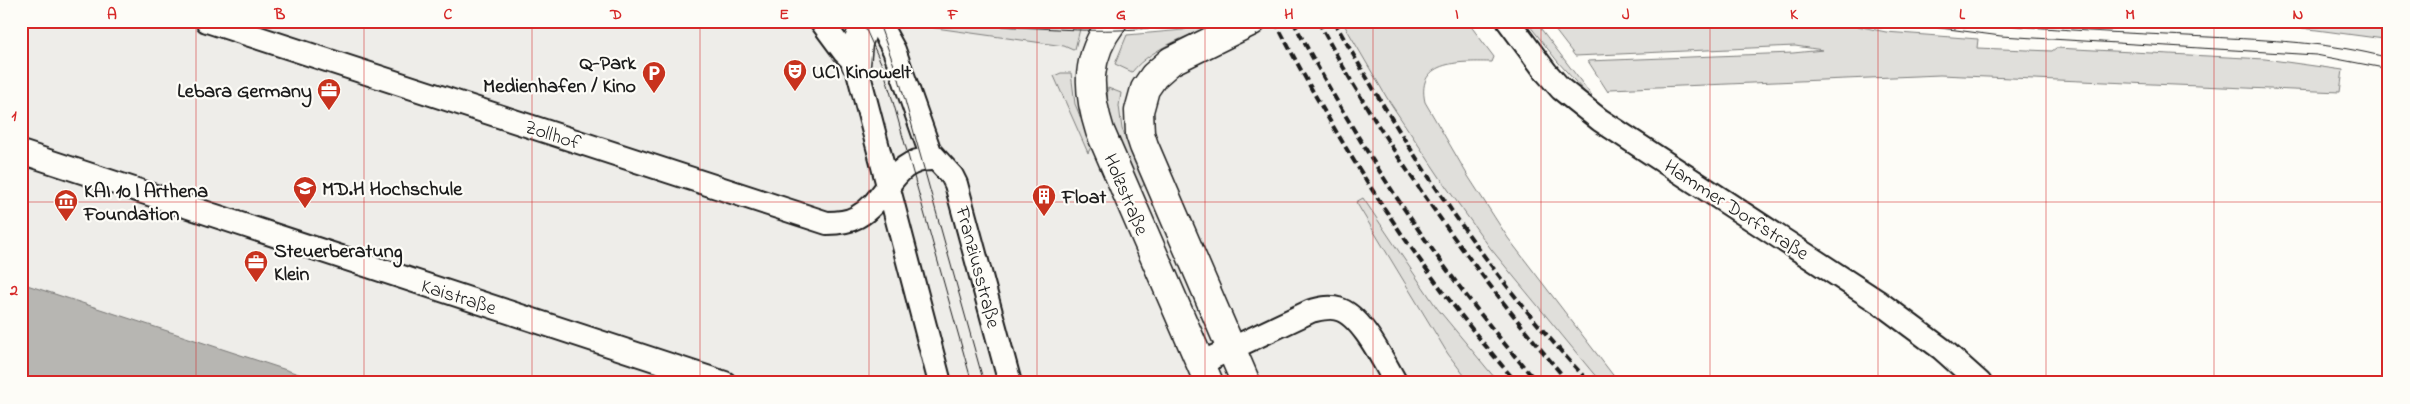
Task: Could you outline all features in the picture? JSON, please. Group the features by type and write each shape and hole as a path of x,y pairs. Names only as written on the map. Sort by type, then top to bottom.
{"main road":[{"path":"856,64 858,43 866,21"},
{"name":"Holzstraße","path":"1113,21 1097,47 1091,65 1093,109 1104,140 1205,373"},
{"name":"Holzstraße","path":"1246,383 1140,134 1139,111 1145,89 1154,76 1171,61 1252,21"}],"street":[{"name":"Zollhof","path":"207,21 827,224 841,223 856,218 868,209 889,187"},
{"path":"821,21 844,52 856,64 940,383"},
{"name":"Franziusstraße","path":"878,21 894,50 922,136 934,159 945,169 956,184 1010,383"},
{"name":"Hammer Dorfstraße","path":"1508,21 1561,89 1600,120 1880,302 1923,334 1980,383"},
{"name":"Kaistraße","path":"21,152 725,383"},
{"path":"889,187 902,168 910,162 922,158 934,159"},
{"name":"Holzstraße","path":"1205,373 1231,349 1311,311 1324,308 1338,308 1355,320 1396,383"}],"shaded area":[{"path":"21,21 1047,21 1219,48 1236,21 1343,21 1408,130 1521,286 1602,383 1499,383 1437,308 1356,202 1448,354 1470,383 21,383"},
{"path":"886,21 1082,21 1075,49 1073,50 1064,46"},
{"path":"1207,21 1224,21 1162,48 1140,63 1132,72 1115,64 1127,35 1183,30"},
{"path":"1342,21 1467,21 1494,57 1492,62 1456,63 1434,70 1427,77 1424,88 1425,102 1468,176 1508,238 1619,383 1602,383 1491,249 1447,188 1387,98"},
{"path":"1526,21 1535,21 1592,96 1590,98 1558,62"},
{"path":"1548,21 1833,21 1886,32 1978,39 1977,48 2052,51 2056,48 2265,59 2343,70 2340,92 1940,75 1610,89 1608,92 1588,61 1793,53 1823,50 1795,46 1575,56"},
{"path":"2163,21 2389,21 2389,36 2384,39 2302,28"},
{"path":"1061,73 1071,73 1075,104 1092,145 1088,153 1054,76"},
{"path":"1108,88 1121,93 1119,106 1122,129 1145,183 1142,187 1137,187 1116,139 1109,114"},
{"path":"1363,198 1437,308 1499,383 1470,383 1448,354 1356,202"},
{"path":"21,283 326,383 21,383"}],"tram line":[{"path":"862,21 882,65 890,91 972,383"},
{"path":"878,21 899,79 984,383"},
{"path":"965,21 1011,27 1096,30 1153,28 1191,21"},
{"path":"1888,21 2001,36 2316,55 2389,69"},
{"path":"1966,21 2117,33 2254,39 2344,48 2389,58"}],"railway":[{"path":"1275,21 1328,117 1385,210 1448,298 1517,383"},
{"path":"1293,21 1346,117 1405,210 1468,298 1538,383"},
{"path":"1318,21 1373,117 1434,209 1499,298 1569,383"},
{"path":"1334,21 1390,117 1451,210 1517,299 1590,383"}],"place":[{"name":"UCI Kinowelt","path":"795,92"},
{"name":"Q-Park Medienhafen / Kino","path":"654,94"},
{"name":"Lebara Germany","path":"329,111"},
{"name":"MD.H Hochschule","path":"305,209"},
{"name":"Float","path":"1044,217"},
{"name":"KAI 10 | Arthena Foundation","path":"66,222"},
{"name":"Steuerberatung Klein","path":"256,283"}]}
